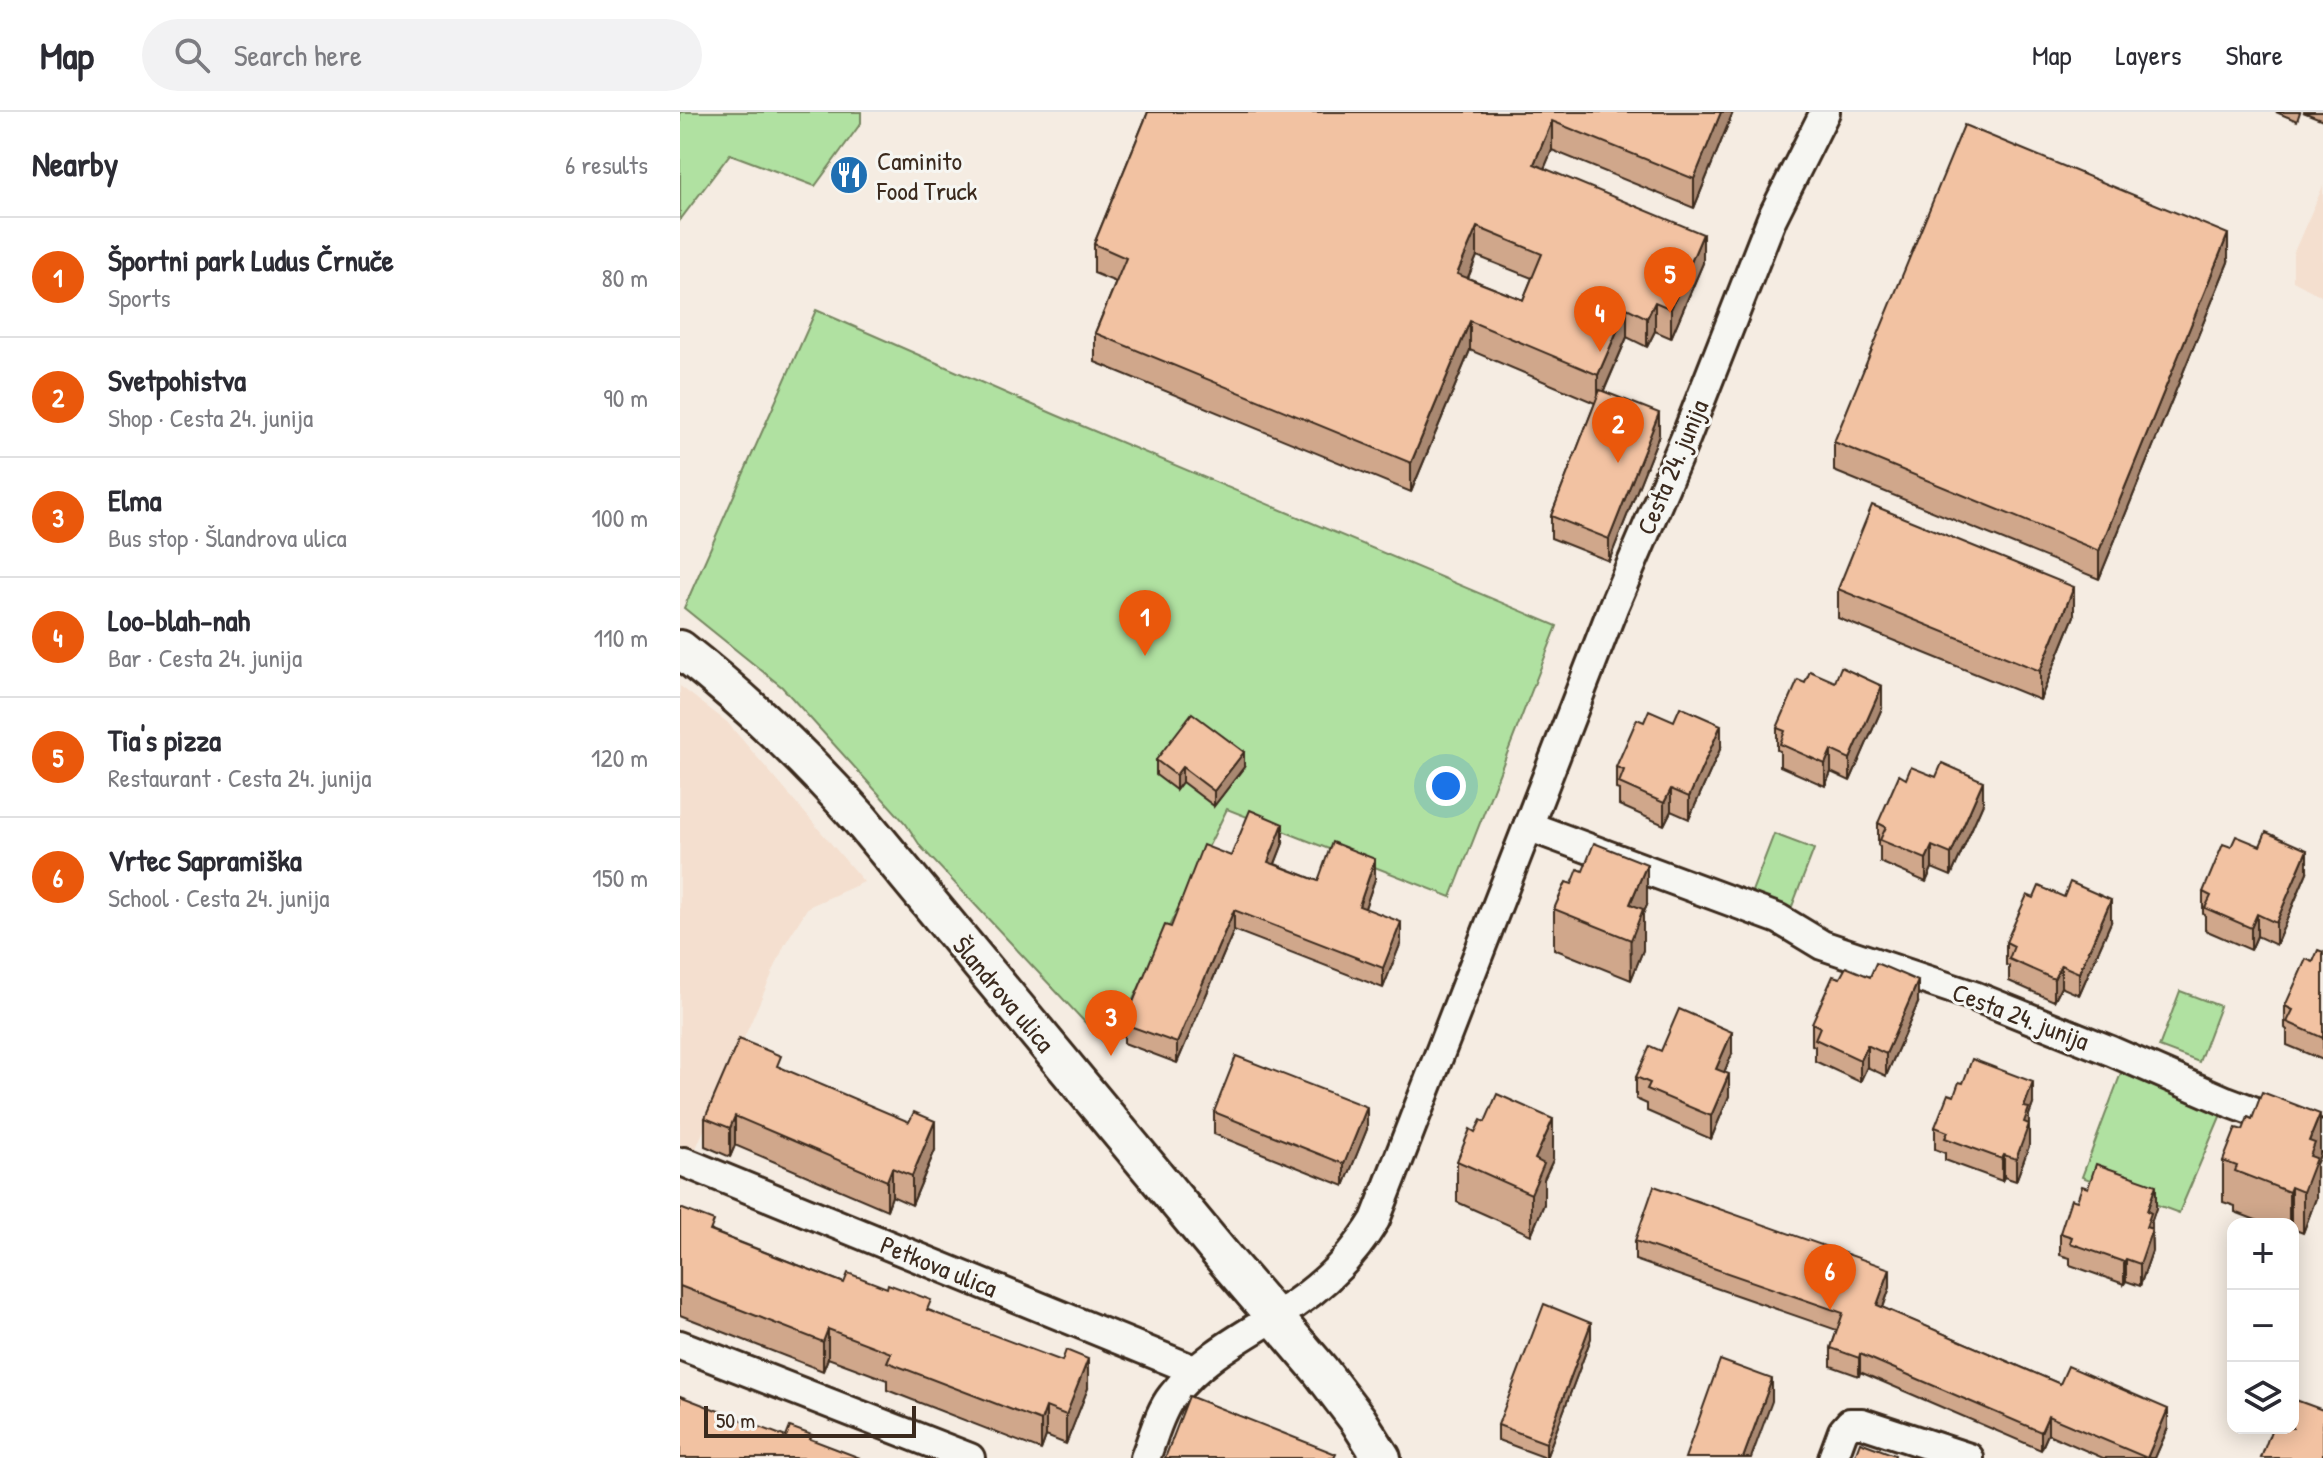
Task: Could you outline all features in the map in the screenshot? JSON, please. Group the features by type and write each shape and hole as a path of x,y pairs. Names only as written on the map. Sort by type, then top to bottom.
{"street":[{"name":"Cesta 24. junija","path":"1274,1317 1298,1301 1355,1251 1375,1220 1614,605 1686,437 1772,218 1825,112"},
{"name":"Šlandrova ulica","path":"680,649 755,710 799,752 860,819 1309,1358 1358,1420 1382,1458"},
{"name":"Cesta 24. junija","path":"1528,826 1779,919 1822,945 1974,996 2226,1101 2323,1137"},
{"name":"Petkova ulica","path":"684,1162 1194,1370"},
{"path":"1145,1458 1169,1399 1194,1370 1274,1317"},
{"path":"680,1345 970,1458"},
{"path":"1833,1458 1843,1431 1850,1423 1862,1423 1969,1458"}],"shaded area":[{"path":"2323,186 2323,297 2293,281 2293,254"},
{"path":"680,686 727,722 864,882 808,907 785,944 680,1185"}],"green space":[{"path":"680,112 861,112 861,123 815,186 730,154 680,220"},
{"path":"816,310 1056,415 1557,626 1451,897 1227,809 1109,1048 921,847 906,824 782,687 684,608"},
{"path":"1774,834 1814,849 1791,909 1751,894"},
{"path":"2180,991 2220,1006 2199,1062 2159,1047"},
{"path":"2121,1073 2222,1112 2179,1213 2082,1177"}],"building":[{"path":"1148,112 1721,112 1694,179 1552,121 1534,164 1703,234 1671,309 1655,302 1647,318 1627,308 1598,375 1470,321 1411,463 1095,333 1126,258 1094,244","holes":["1477,227 1542,254 1523,300 1457,274"]},
{"path":"1964,125 2228,234 2099,551 1834,442"},
{"path":"1600,390 1659,413 1609,539 1551,516"},
{"path":"1872,505 2074,587 2040,671 1838,589"},
{"path":"1841,667 1882,686 1850,759 1831,750 1825,764 1780,744 1785,731 1777,728 1798,680 1805,683 1810,671 1835,682"},
{"path":"1680,707 1721,725 1689,797 1671,789 1664,803 1619,783 1624,770 1616,767 1637,719 1644,722 1649,710 1674,721"},
{"path":"1192,713 1244,752 1214,791 1182,767 1176,775 1156,760"},
{"path":"1942,763 1983,781 1951,854 1932,846 1926,859 1880,840 1886,827 1878,823 1899,775 1906,779 1911,767 1936,777"},
{"path":"1250,810 1283,824 1268,862 1318,881 1332,842 1375,859 1359,906 1401,922 1383,968 1234,910 1177,1043 1124,1024 1165,925 1171,927 1203,845 1231,856"},
{"path":"2266,832 2307,850 2276,923 2257,914 2251,928 2205,908 2211,896 2203,892 2223,844 2231,847 2236,836 2260,846"},
{"path":"1594,843 1647,864 1630,904 1643,909 1631,940 1554,909 1566,882 1572,884 1578,869 1583,871"},
{"path":"2070,882 2111,900 2079,973 2061,965 2054,979 2009,959 2014,946 2006,942 2027,895 2034,898 2039,886 2064,897"},
{"path":"2318,950 2323,952 2323,1038 2287,1022 2293,1010 2285,1006 2306,959 2313,962"},
{"path":"1876,963 1918,981 1886,1054 1867,1045 1860,1060 1815,1039 1820,1027 1812,1023 1833,976 1840,978 1846,967 1870,977"},
{"path":"1679,1009 1732,1032 1716,1069 1729,1074 1711,1116 1647,1089 1650,1083 1636,1077 1650,1046 1661,1051"},
{"path":"739,1039 781,1056 777,1066 909,1122 914,1112 935,1121 912,1176 892,1168 887,1181 735,1116 730,1128 705,1118"},
{"path":"1236,1056 1367,1107 1344,1164 1214,1112"},
{"path":"1972,1059 2033,1082 2024,1107 2029,1108 2024,1122 2029,1124 2016,1159 2004,1155 2002,1159 1945,1138 1948,1132 1935,1127 1948,1094 1954,1096 1959,1082 1963,1083"},
{"path":"2262,1092 2320,1114 2309,1141 2315,1143 2310,1156 2316,1158 2303,1192 2291,1187 2289,1192 2235,1171 2237,1166 2223,1161 2236,1128 2243,1130 2248,1117 2252,1119"},
{"path":"1497,1094 1553,1119 1535,1159 1544,1164 1531,1194 1457,1161 1470,1129 1475,1132 1481,1120 1485,1122"},
{"path":"2096,1164 2156,1185 2147,1211 2151,1213 2146,1227 2152,1229 2140,1264 2126,1259 2124,1262 2070,1243 2072,1237 2060,1233 2071,1199 2077,1201 2082,1186 2088,1188"},
{"path":"1654,1186 1890,1269 1877,1305 2060,1384 2068,1366 2168,1409 2147,1458 2048,1416 2041,1432 1860,1354 1859,1358 1831,1348 1843,1313 1635,1241"},
{"path":"680,1208 714,1221 710,1231 844,1283 848,1273 887,1288 888,1284 931,1300 927,1310 1062,1361 1066,1350 1088,1359 1066,1415 1046,1407 1041,1421 887,1362 891,1353 828,1329 823,1342 680,1286"},
{"path":"1544,1304 1591,1323 1546,1443 1498,1425"},
{"path":"1720,1360 1772,1379 1743,1458 1685,1458"},
{"path":"680,1396 786,1437 790,1427 812,1435 810,1439 860,1458 680,1458"},
{"path":"1189,1396 1336,1454 1334,1458 1165,1458"},
{"path":"2299,1401 2323,1410 2323,1458 2261,1458 2270,1434 2299,1434"},
{"path":"1860,1442 1895,1455 1894,1458 1854,1458"}],"place":[{"name":"Caminito Food Truck","path":"849,175"},
{"name":"Tia's pizza","path":"1670,313"},
{"name":"Loo-blah-nah","path":"1600,352"},
{"name":"Svetpohistva","path":"1618,463"},
{"name":"Športni park Ludus Črnuče","path":"1145,656"},
{"name":"Elma","path":"1111,1056"},
{"name":"Vrtec Sapramiška","path":"1830,1310"}]}
